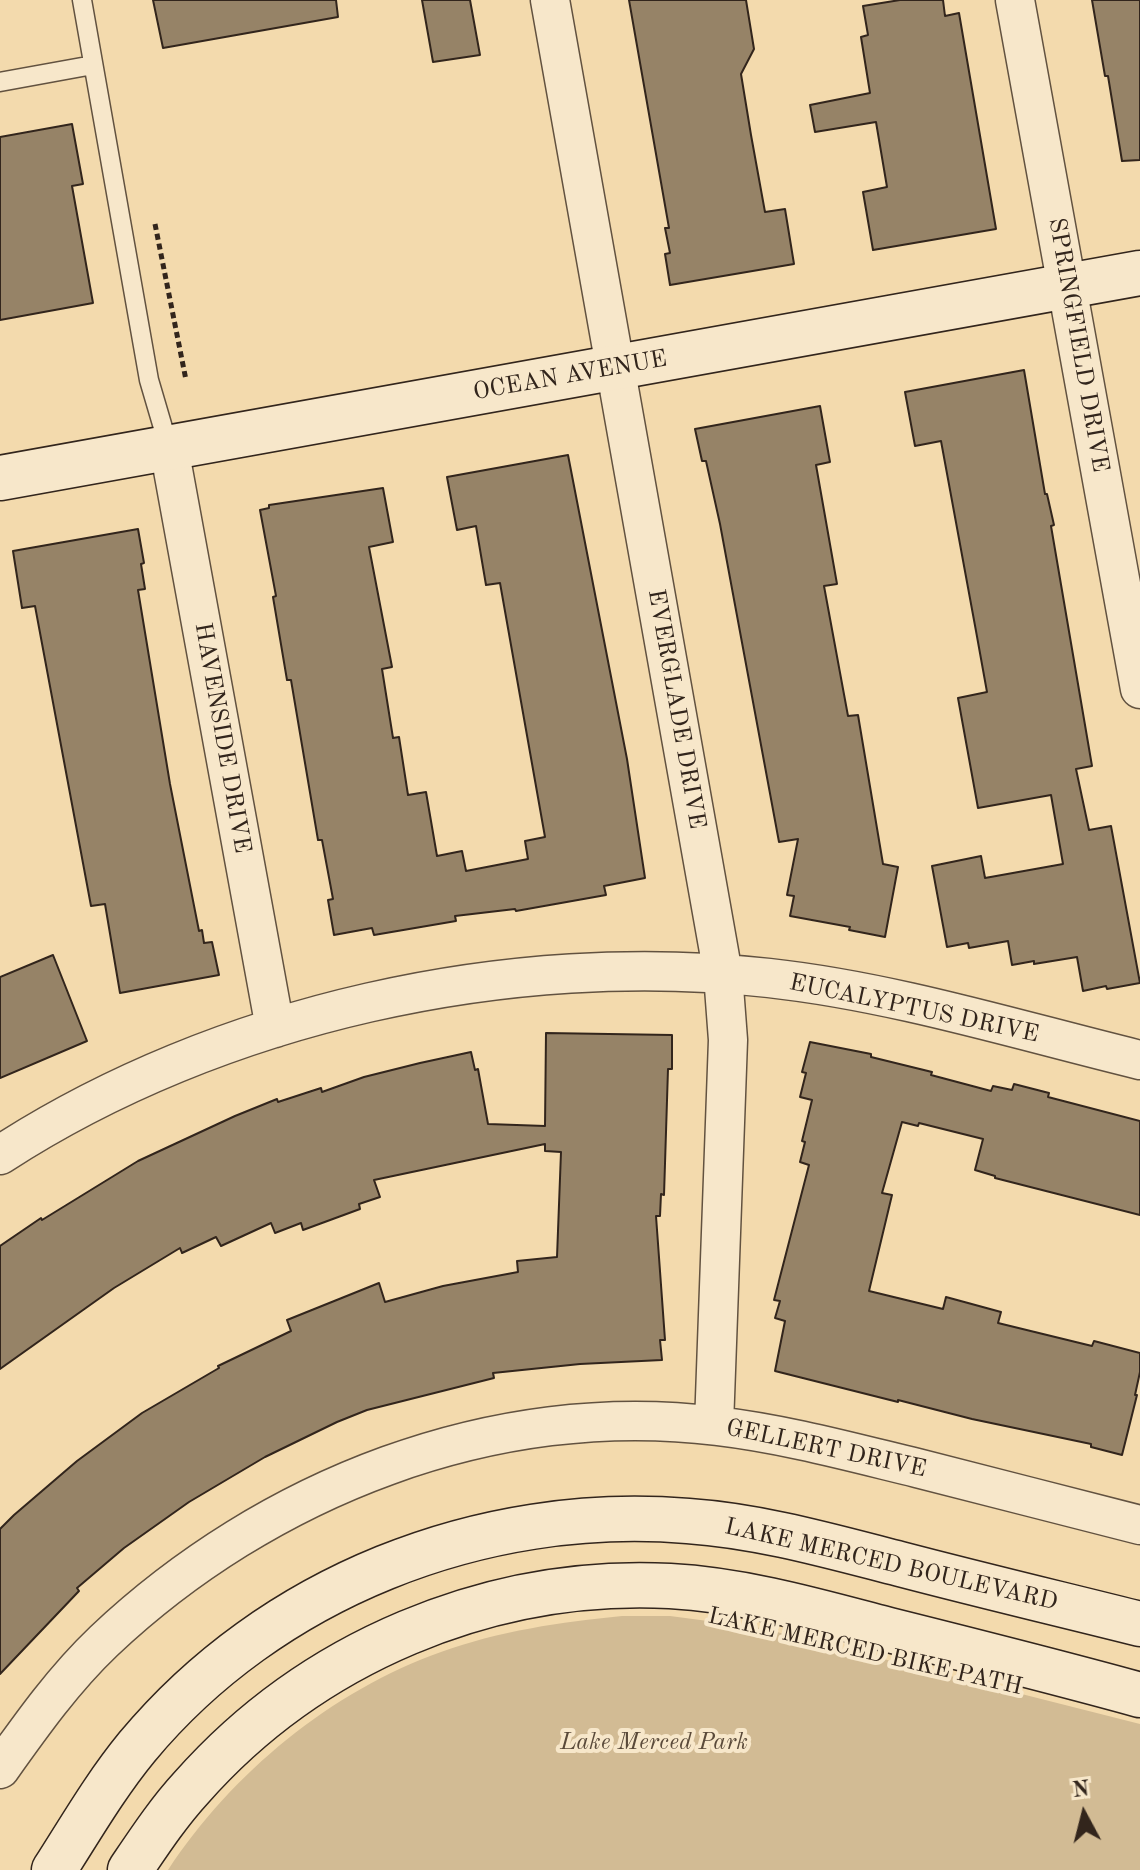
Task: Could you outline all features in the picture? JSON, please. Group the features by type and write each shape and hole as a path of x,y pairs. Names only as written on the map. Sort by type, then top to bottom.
{"main road":[{"name":"OCEAN AVENUE","path":"0,478 1140,273"},
{"name":"LAKE MERCED BOULEVARD","path":"54,1870 85,1818 138,1746 179,1702 241,1648 281,1620 362,1577 442,1547 499,1532 590,1520 641,1518 739,1527 833,1547 1140,1624"},
{"path":"130,1870 161,1823 192,1786 262,1719 301,1689 385,1641 430,1622 526,1597 572,1589 670,1586 719,1591 806,1608 1140,1695"}],"street":[{"name":"EVERGLADE DRIVE","path":"550,0 723,974 728,1040 714,1425"},
{"name":"SPRINGFIELD DRIVE","path":"1015,0 1140,689"},
{"name":"HAVENSIDE DRIVE","path":"169,448 275,1028"},
{"name":"EUCALYPTUS DRIVE","path":"0,1155 64,1117 132,1084 185,1060 275,1028 383,1000 497,982 619,973 723,974 770,978 875,995 1140,1060"},
{"name":"GELLERT DRIVE","path":"0,1769 62,1685 103,1642 192,1567 291,1506 394,1463 501,1435 607,1422 714,1425 771,1433 1140,1525"}],"lane":[{"path":"82,0 149,380 169,448"},
{"path":"0,82 93,65"}],"path":[{"path":"154,219 186,380"}],"green space":[{"name":"Lake Merced Park","path":"622,1616 670,1616 761,1628 1140,1724 1140,1870 168,1870 222,1800 254,1769 287,1739 361,1689 441,1652 485,1638 553,1624"}],"building":[{"path":"153,0 336,0 338,17 163,48"},
{"path":"422,0 470,0 480,55 433,62"},
{"path":"629,0 746,0 754,49 741,74 765,212 785,209 794,264 670,285 665,254 670,253 665,228 669,228"},
{"path":"900,0 943,0 945,16 959,13 996,229 873,250 863,192 887,187 876,122 815,132 810,105 870,93 861,37 868,35 863,6"},
{"path":"1092,0 1140,0 1140,160 1122,161"},
{"path":"72,124 83,184 72,186 93,303 0,320 0,137"},
{"path":"1024,370 1045,494 1054,525 1051,526 1092,766 1076,769 1089,830 1111,826 1140,983 1107,989 1106,986 1083,991 1077,957 1012,965 1008,941 969,948 968,943 947,947 932,866 981,856 985,878 1063,864 1051,795 978,808 958,698 987,692 941,441 915,446 905,392"},
{"path":"820,406 830,462 816,465 837,584 824,586 848,716 858,715 883,864 898,867 885,937 790,916 794,896 787,895 798,839 779,842 720,524 706,461 702,461 695,429"},
{"path":"568,455 627,759 645,878 604,886 606,895 516,911 455,916 456,921 374,935 372,928 334,935 328,900 333,899 322,840 318,840 291,680 287,680 260,510 269,508 269,505 383,488 393,542 369,547 392,667 382,669 393,738 399,737 408,795 426,792 437,856 462,851 466,871 528,859 525,841 545,837 500,583 486,585 476,526 457,530 447,477"},
{"path":"138,529 145,589 138,590 170,784 199,931 202,930 204,943 212,942 219,975 120,993 105,904 91,906 35,606 22,608 13,551"},
{"path":"53,955 87,1041 0,1078 0,977"},
{"path":"546,1033 672,1035 664,1195 661,1194 660,1216 656,1216 665,1340 660,1340 662,1360 493,1373 494,1378 367,1410 337,1422 265,1457 189,1502 124,1548 77,1588 79,1591 0,1674 0,1529 14,1515 77,1461 142,1413 218,1366 291,1331 287,1320 379,1283 385,1302 443,1286 518,1272 517,1261 557,1257 561,1152 545,1151 545,1144 374,1180 380,1197 359,1204 360,1209 303,1230 301,1223 275,1233 271,1223 221,1246 216,1237 182,1253 180,1248 114,1288 0,1369 0,1246 138,1161 235,1116 277,1099 278,1102 321,1088 322,1092 364,1077 420,1063 471,1052 475,1070 478,1069 488,1124 545,1126"},
{"path":"810,1042 871,1054 871,1057 991,1091 993,1086 1012,1090 1014,1084 1049,1093 1048,1097 1140,1121 1140,1215 995,1178 975,1170 983,1139 919,1123 918,1126 902,1122 882,1193 892,1195 869,1291 943,1309 946,1297 1001,1312 998,1323 1092,1346 1094,1341 1140,1353 1137,1395 1122,1455 1091,1447 1091,1444 898,1402 775,1371 785,1321 775,1318 780,1301 774,1300 809,1165 800,1162 812,1100 800,1097 806,1073 802,1072"}]}
